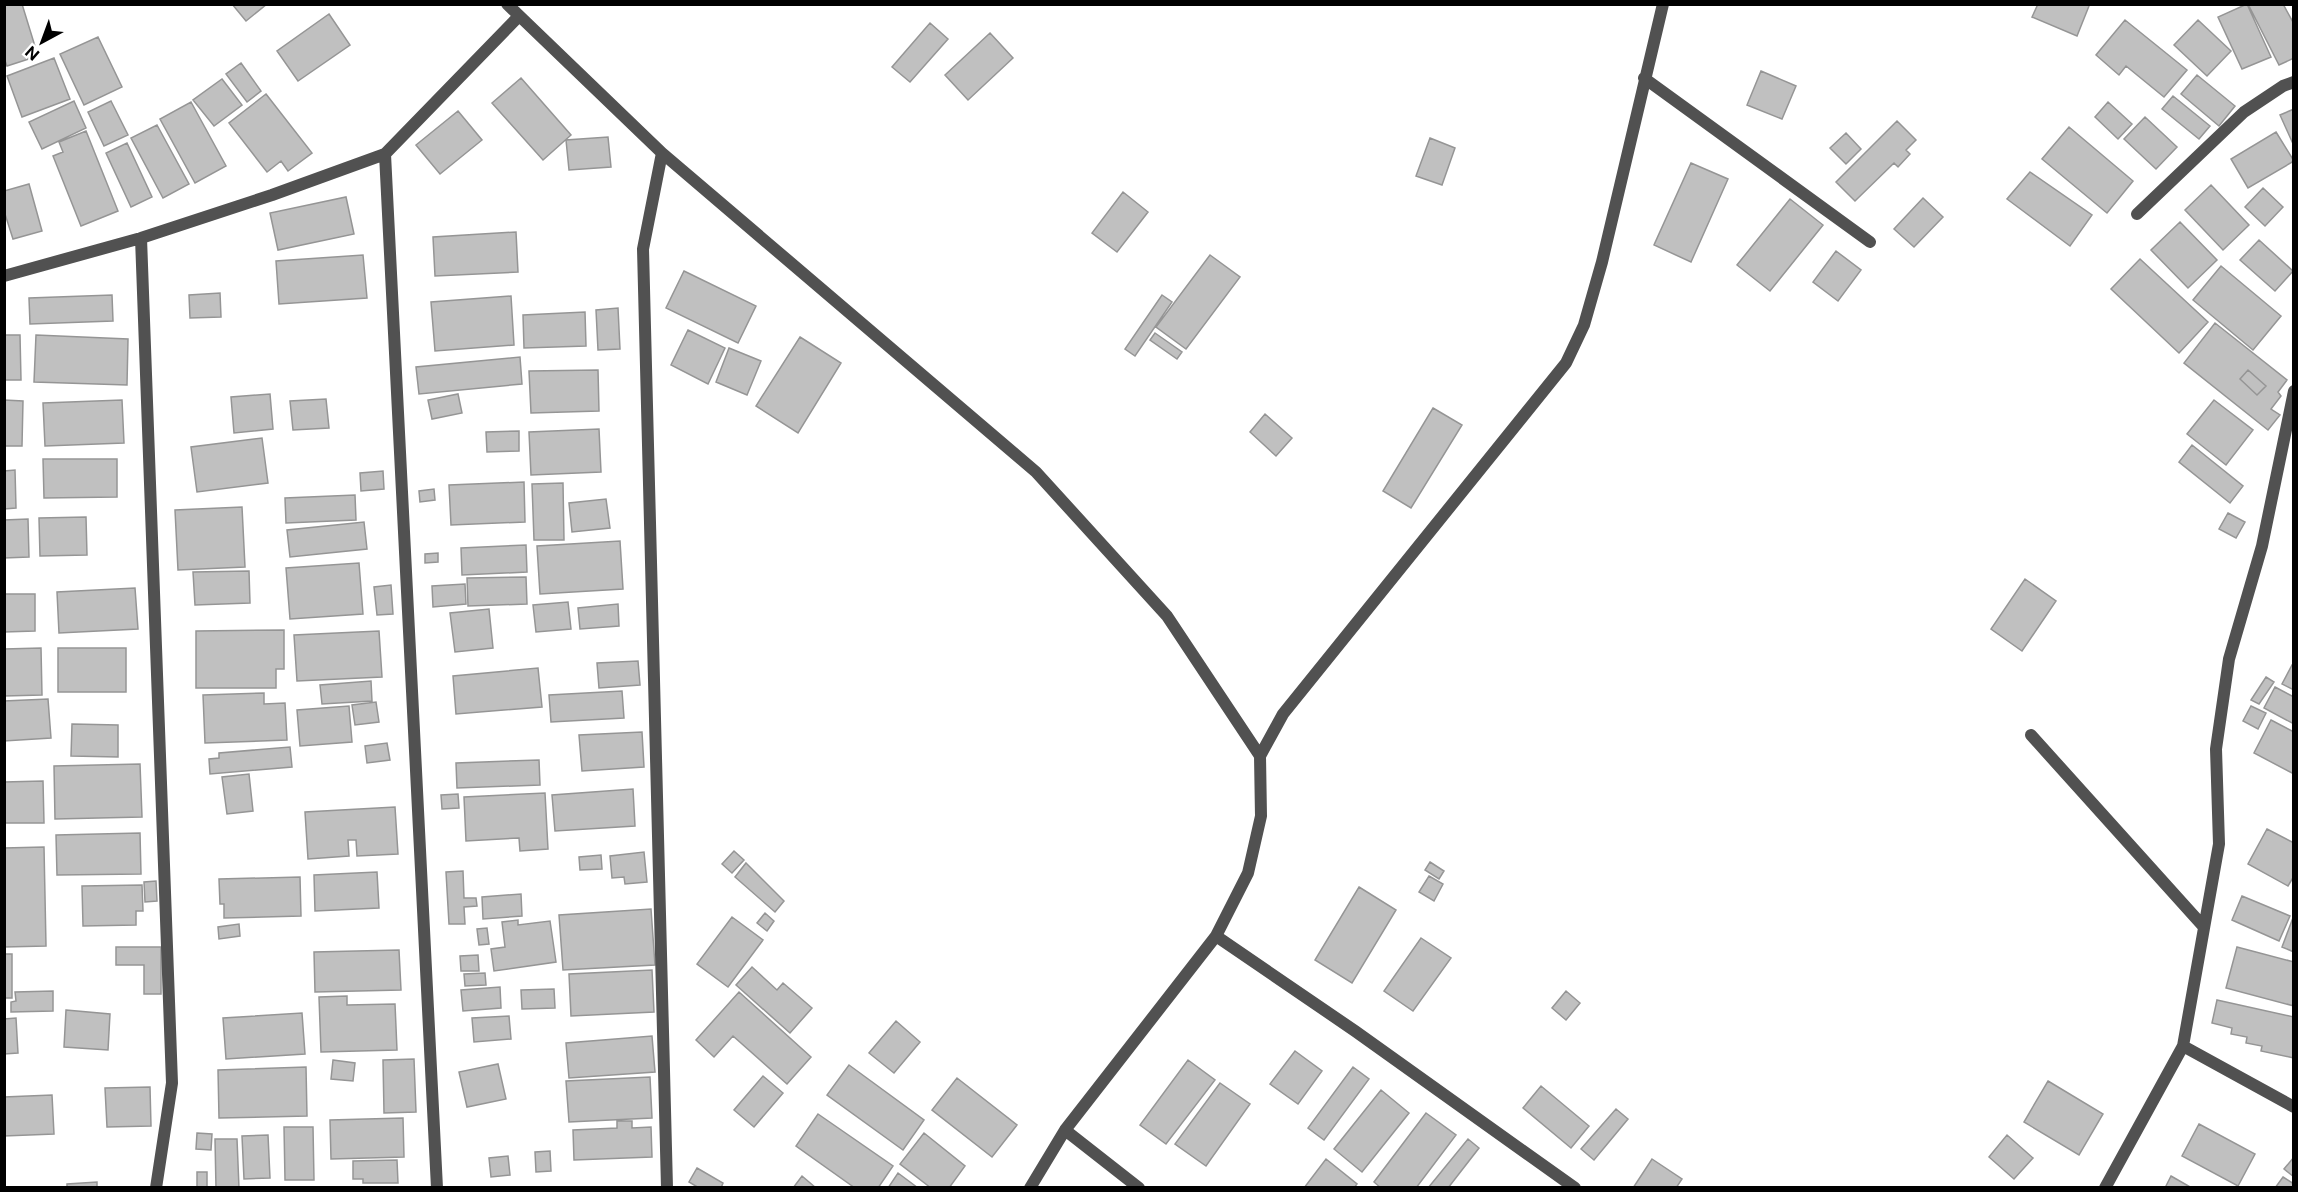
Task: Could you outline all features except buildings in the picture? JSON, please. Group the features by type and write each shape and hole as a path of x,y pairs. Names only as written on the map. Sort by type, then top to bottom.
{"street":[{"path":"507,4 662,153 923,373 1036,472 1167,616 1260,756"},
{"path":"1030,1188 1065,1130 1216,936 1248,873 1261,816 1260,756 1283,714 1566,363 1584,325 1602,262 1663,4"},
{"path":"4,276 141,238 272,195 384,154 519,16"},
{"path":"1644,78 1870,242"},
{"path":"2137,214 2244,112 2283,86 2294,82"},
{"path":"662,153 643,249 667,1188"},
{"path":"384,154 437,1188"},
{"path":"141,238 172,1083 156,1188"},
{"path":"2104,1188 2183,1046 2219,844 2216,749 2229,659 2288,447 2294,392"},
{"path":"2031,735 2204,926"},
{"path":"1216,936 1355,1031 1575,1188"},
{"path":"2183,1046 2294,1107"},
{"path":"1065,1130 1139,1188"}]}
